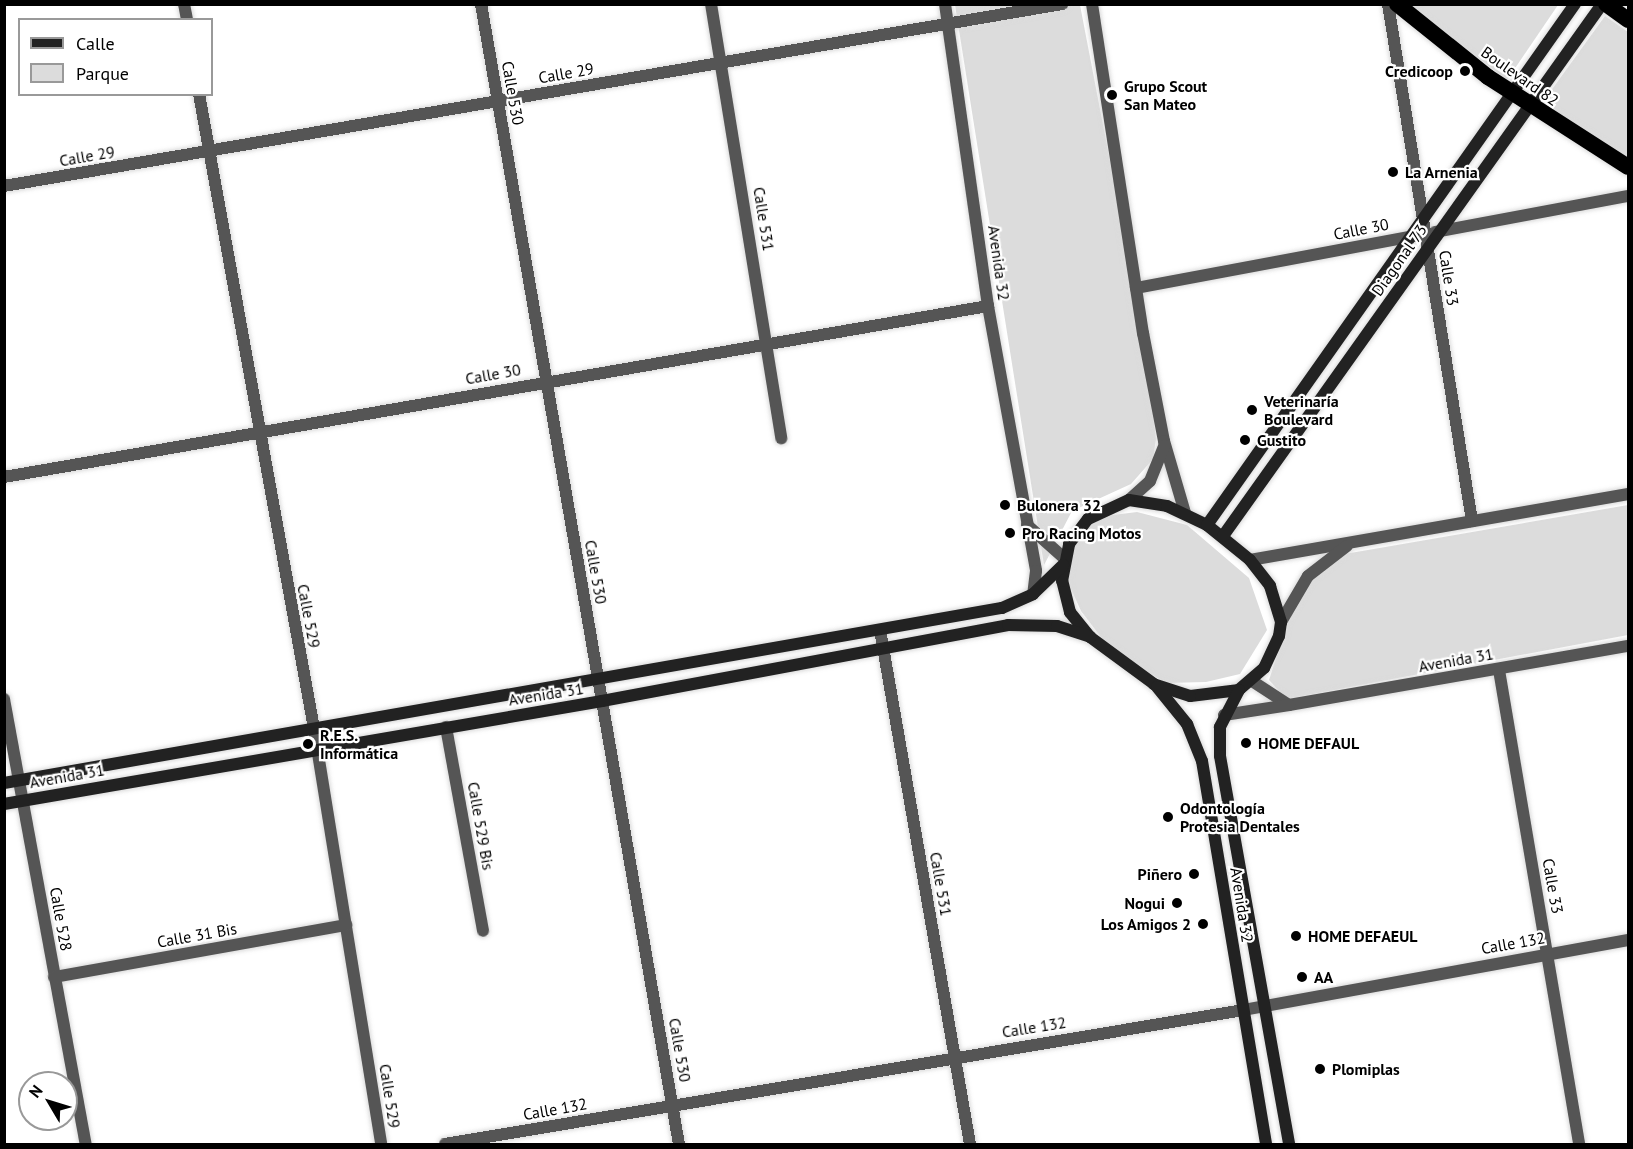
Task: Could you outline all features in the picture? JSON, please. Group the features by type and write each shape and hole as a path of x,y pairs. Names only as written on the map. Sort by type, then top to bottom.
{"highway":[{"name":"Boulevard 82","path":"1397,4 1529,106 1629,167"},
{"path":"1604,4 1629,20"}],"main road":[{"name":"Diagonal 73","path":"1207,525 1575,4"},
{"name":"Diagonal 73","path":"1223,536 1604,4"},
{"path":"1129,500 1185,513 1207,525 1250,560 1270,586 1281,622 1273,653 1252,681 1239,690 1209,697 1190,696 1154,684 1090,637 1070,612 1064,597 1064,562 1077,531 1088,519 1129,500"},
{"name":"Avenida 31","path":"4,783 1002,608 1033,594 1064,562"},
{"name":"Avenida 31","path":"4,804 602,701 1024,623 1057,626 1090,637"},
{"name":"Avenida 32","path":"1154,684 1187,724 1202,761 1266,1144"},
{"name":"Avenida 32","path":"1239,690 1224,715 1218,741 1289,1144"}],"street":[{"name":"Calle 530","path":"481,4 679,1144"},
{"name":"Calle 531","path":"711,4 781,438"},
{"name":"Avenida 32","path":"945,4 988,306 1036,571 1033,594"},
{"name":"Calle 29","path":"4,186 1062,4"},
{"path":"1092,4 1136,288 1164,441 1185,513"},
{"name":"Calle 33","path":"1388,4 1473,521"},
{"name":"Calle 529","path":"199,96 258,433 314,729 381,1144"},
{"name":"Calle 30","path":"1136,288 1629,196"},
{"name":"Calle 30","path":"4,477 988,306"},
{"path":"1129,500 1154,475 1164,441"},
{"path":"1250,560 1629,494"},
{"path":"1027,525 1064,562"},
{"path":"1281,622 1308,576 1354,542"},
{"name":"Calle 531","path":"880,630 970,1144"},
{"name":"Avenida 31","path":"1224,715 1499,670 1629,646"},
{"name":"Calle 33","path":"1499,670 1579,1144"},
{"path":"1252,681 1289,705"},
{"name":"Calle 528","path":"4,699 86,1144"},
{"name":"Calle 529 Bis","path":"446,727 483,931"},
{"name":"Calle 31 Bis","path":"54,976 346,926"},
{"name":"Calle 132","path":"445,1144 954,1056 1243,1010 1629,940"}],"green space":[{"path":"955,5 1080,5 1143,333 1156,439 1153,459 1131,484 1072,511 1044,565"},
{"path":"1408,5 1558,5 1507,80"},
{"path":"1605,16 1628,32 1628,158 1542,103"},
{"path":"1628,505 1628,635 1286,699 1269,680 1296,596 1333,556"},
{"path":"1137,512 1187,525 1249,578 1267,630 1240,674 1206,682 1166,683 1110,649 1081,611 1063,571 1072,542 1097,517"}],"place":[{"name":"Credicoop","path":"1465,71"},
{"name":"Grupo Scout San Mateo","path":"1112,95"},
{"name":"La Arnenia","path":"1393,172"},
{"name":"Veterinaría Boulevard","path":"1252,410"},
{"name":"Gustito","path":"1245,440"},
{"name":"Bulonera 32","path":"1005,505"},
{"name":"Pro Racing Motos","path":"1010,533"},
{"name":"HOME DEFAUL","path":"1246,743"},
{"name":"R.E.S. Informática","path":"308,744"},
{"name":"Odontología Protesia Dentales","path":"1168,817"},
{"name":"Piñero","path":"1194,874"},
{"name":"Nogui","path":"1177,903"},
{"name":"Los Amigos 2","path":"1203,924"},
{"name":"HOME DEFAEUL","path":"1296,936"},
{"name":"AA","path":"1302,977"},
{"name":"Plomiplas","path":"1320,1069"}]}
